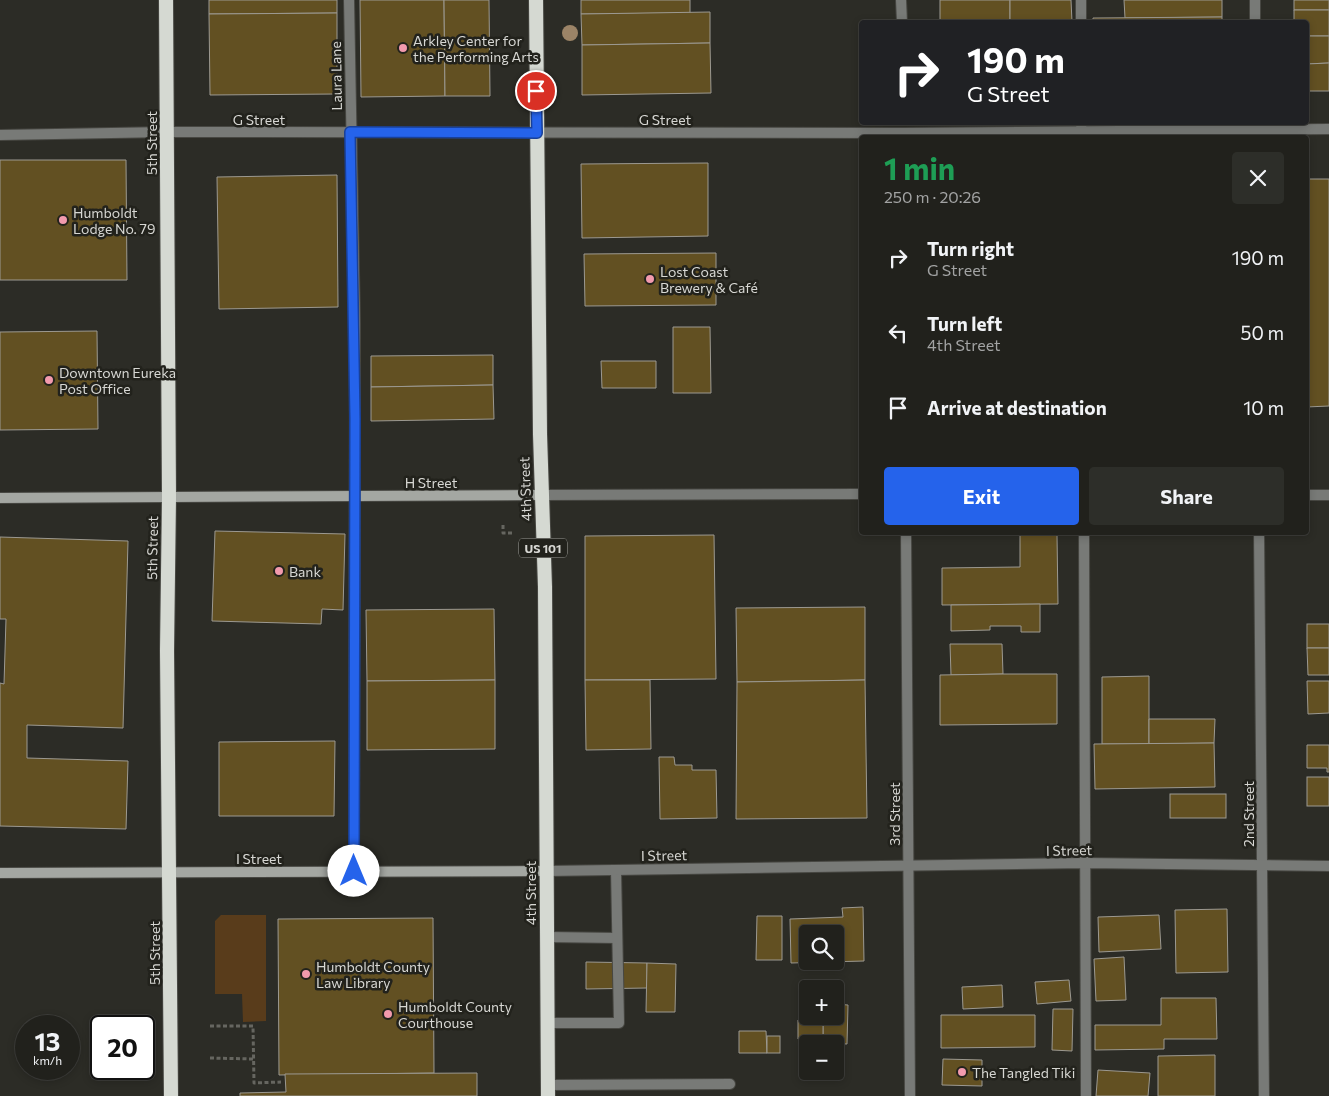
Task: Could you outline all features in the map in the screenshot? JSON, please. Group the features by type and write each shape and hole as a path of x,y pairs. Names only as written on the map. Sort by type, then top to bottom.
{"highway":[{"name":"5th Street","path":"166,0 169,497 167,651 171,1096"},
{"name":"4th Street","path":"536,0 541,495 545,586 548,1091"}],"main road":[{"name":"H Street","path":"0,498 541,495"},
{"name":"I Street","path":"0,872 546,871"}],"street":[{"name":"Laura Lane","path":"349,0 355,324 354,871"},
{"path":"902,0 902,20"},
{"path":"1081,0 1081,20"},
{"path":"1255,0 1255,20"},
{"name":"G Street","path":"0,135 167,132 537,133 1329,129"},
{"name":"H Street","path":"541,495 859,494"},
{"path":"1309,495 1329,495"},
{"name":"3rd Street","path":"906,535 910,1096"},
{"path":"1084,535 1086,1096"},
{"name":"2nd Street","path":"1259,535 1264,1096"},
{"name":"I Street","path":"546,871 1085,863 1329,866"},
{"path":"547,1024 619,1023 616,870"},
{"path":"547,937 617,938"},
{"path":"548,1091 730,1084"}],"path":[{"path":"503,525 503,533 512,533"},
{"path":"210,1026 253,1026 254,1083 281,1082"},
{"path":"210,1058 254,1059"}],"shaded area":[{"path":"221,915 266,915 266,1021 243,1022 242,994 215,994 215,921"}],"building":[{"path":"209,0 337,0 337,13 209,14"},
{"name":"Arkley Center for the Performing Arts","path":"360,0 444,0 445,96 361,97"},
{"path":"444,0 489,0 490,96 445,96"},
{"path":"581,0 690,0 690,13 581,14"},
{"path":"940,0 1010,0 1010,20 940,20"},
{"path":"1010,0 1071,0 1072,20 1010,20"},
{"path":"1124,0 1222,0 1222,17 1125,18"},
{"path":"1294,0 1329,0 1329,10 1294,10"},
{"path":"1294,10 1329,10 1329,36 1309,36 1309,20 1294,20"},
{"path":"710,12 710,43 582,45 581,14"},
{"path":"337,13 337,94 210,95 209,14"},
{"path":"1222,17 1222,20 1093,20 1093,18"},
{"path":"1309,36 1329,36 1329,63 1309,64"},
{"path":"710,43 711,93 582,95 582,45"},
{"path":"1329,63 1329,91 1309,91 1309,64"},
{"name":"Humboldt Lodge No. 79","path":"0,160 126,160 127,280 0,280"},
{"path":"708,163 708,236 582,238 581,164"},
{"path":"337,175 338,307 219,309 217,177"},
{"path":"1309,179 1329,179 1329,406 1309,407"},
{"name":"Lost Coast Brewery & Café","path":"716,253 716,305 585,306 584,254"},
{"path":"673,327 710,327 711,393 673,393"},
{"name":"Downtown Eureka Post Office","path":"97,331 98,429 0,430 0,332"},
{"path":"493,355 493,385 371,387 371,356"},
{"path":"601,361 656,361 656,388 602,388"},
{"path":"493,385 494,419 371,421 371,387"},
{"name":"Bank","path":"215,531 345,534 343,610 322,609 321,624 212,621"},
{"path":"714,535 716,679 585,680 585,536"},
{"path":"1020,535 1057,535 1058,604 942,605 942,568 1020,567"},
{"path":"0,537 128,541 123,728 27,725 27,758 128,761 126,829 0,826 0,683 4,684 6,619 0,619"},
{"path":"1040,604 1040,632 1021,632 1021,626 990,626 990,630 951,631 951,605"},
{"path":"865,607 865,680 737,682 736,608"},
{"path":"494,609 495,680 367,681 366,610"},
{"path":"1307,624 1329,624 1329,648 1307,648"},
{"path":"950,644 1002,644 1003,674 951,675"},
{"path":"1307,648 1329,648 1329,675 1308,675"},
{"path":"1057,674 1057,724 940,725 940,675"},
{"path":"1149,676 1149,744 1102,744 1102,677"},
{"path":"495,680 495,749 367,750 367,681"},
{"path":"585,680 650,680 651,749 586,750"},
{"path":"865,680 867,818 736,819 737,682"},
{"path":"1307,681 1329,681 1329,713 1308,714"},
{"path":"1149,719 1215,719 1214,743 1149,744"},
{"path":"335,741 334,816 219,816 219,742"},
{"path":"1214,743 1215,787 1095,789 1094,744"},
{"path":"1307,745 1329,745 1329,772 1327,772 1327,768 1307,768"},
{"path":"659,757 674,757 675,765 692,765 692,770 716,770 717,818 660,819"},
{"path":"1307,777 1329,777 1329,806 1307,806"},
{"path":"1170,794 1226,794 1226,818 1170,818"},
{"path":"863,907 864,961 844,962 844,925 799,925 799,963 791,963 790,919 843,917 842,908"},
{"path":"1227,909 1228,972 1176,973 1175,910"},
{"path":"1159,915 1161,949 1099,952 1098,917"},
{"path":"757,916 782,916 782,960 756,960"},
{"path":"433,918 434,1073 279,1075 278,919"},
{"path":"1124,957 1126,1000 1096,1001 1094,959"},
{"path":"586,962 647,963 647,988 586,989"},
{"path":"647,963 676,964 675,1012 646,1012"},
{"path":"1069,980 1071,1001 1037,1004 1035,982"},
{"path":"1002,985 1003,1007 963,1009 962,987"},
{"path":"1161,998 1216,998 1217,1039 1164,1039 1164,1049 1095,1050 1095,1025 1161,1025"},
{"path":"844,1005 848,1005 847,1044 844,1044 844,1035 823,1035 823,1025 844,1025"},
{"path":"1053,1009 1073,1009 1072,1051 1052,1050"},
{"path":"941,1015 1035,1015 1035,1047 941,1048"},
{"path":"798,1020 799,1025 823,1025 823,1035 799,1035 798,1039"},
{"path":"739,1031 766,1031 767,1053 739,1053"},
{"path":"767,1036 780,1036 780,1053 767,1053"},
{"path":"1215,1055 1215,1096 1158,1096 1158,1056"},
{"name":"The Tangled Tiki","path":"943,1059 982,1060 982,1086 942,1085"},
{"path":"1098,1070 1150,1073 1148,1096 1096,1096"},
{"path":"477,1073 477,1096 240,1096 240,1093 286,1092 285,1074"}],"place":[{"name":"Arkley Center for the Performing Arts","path":"403,48"},
{"name":"Humboldt Lodge No. 79","path":"63,220"},
{"name":"Lost Coast Brewery & Café","path":"650,279"},
{"name":"Downtown Eureka Post Office","path":"49,380"},
{"name":"Bank","path":"279,571"},
{"name":"Humboldt County Law Library","path":"306,974"},
{"name":"Humboldt County Courthouse","path":"388,1014"},
{"name":"The Tangled Tiki","path":"962,1072"}],"route":[{"path":"354,871 355,324 350,132 537,133 536,91"}]}
